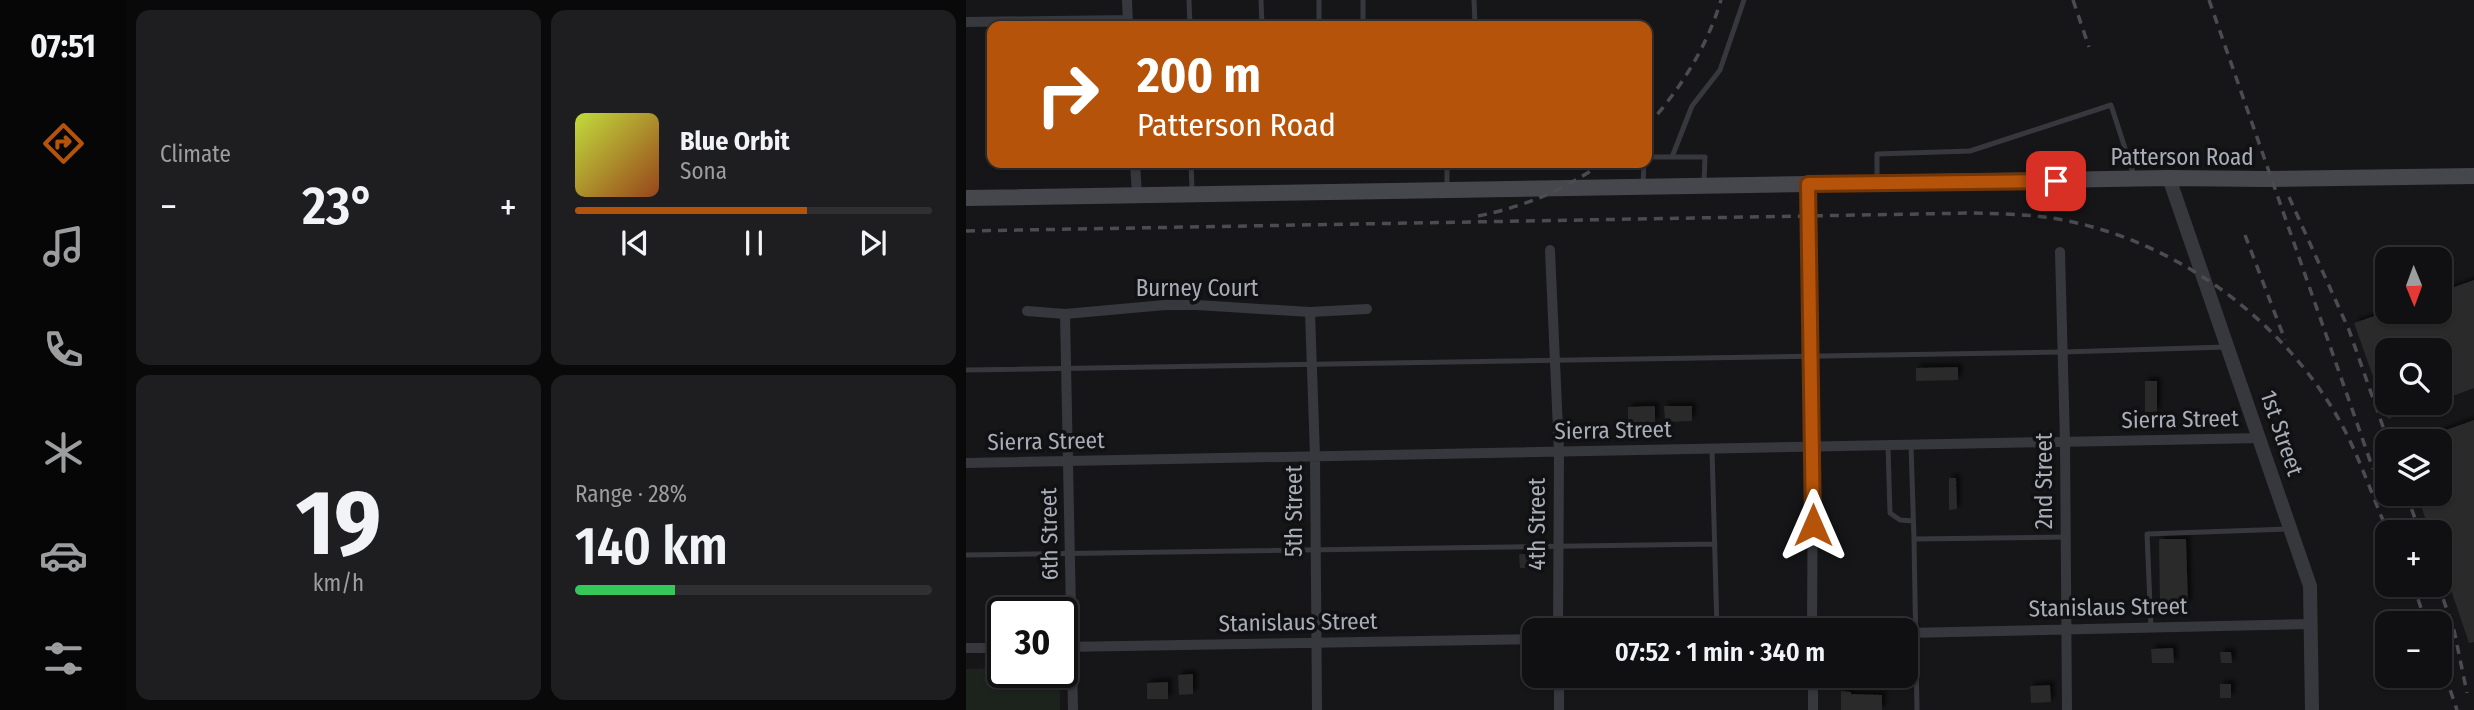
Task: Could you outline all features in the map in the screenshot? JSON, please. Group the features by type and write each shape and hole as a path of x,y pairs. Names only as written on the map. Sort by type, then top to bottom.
{"main road":[{"name":"Patterson Road","path":"966,198 2169,178 2474,176"}],"street":[{"path":"1126,0 1127,21"},
{"path":"966,22 987,22"},
{"path":"1135,168 1137,195"},
{"name":"1st Street","path":"2169,178 2310,586 2312,710"},
{"path":"1808,184 1813,447 1812,618"},
{"name":"4th Street","path":"1550,250 1559,452 1558,618"},
{"name":"2nd Street","path":"2060,253 2065,442 2067,710"},
{"name":"Burney Court","path":"1027,311 1065,314 1198,304 1310,312 1367,309"},
{"name":"5th Street","path":"1310,312 1315,456 1317,710"},
{"name":"6th Street","path":"1065,314 1069,597"},
{"name":"Sierra Street","path":"966,463 2260,439"},
{"name":"Stanislaus Street","path":"1918,633 2311,624"},
{"name":"Stanislaus Street","path":"1078,647 1522,639"},
{"path":"966,648 987,648"},
{"name":"6th Street","path":"1071,688 1073,710"},
{"path":"1559,688 1559,710"},
{"path":"1813,688 1813,710"}],"lane":[{"path":"1189,0 1190,21"},
{"path":"1261,0 1262,21"},
{"path":"1319,21 1320,0"},
{"path":"1363,0 1363,21"},
{"path":"1473,21 1474,0"},
{"path":"1672,158 1692,106 1720,70 1744,0"},
{"path":"1877,183 1877,154 1970,151 2111,105 2135,179"},
{"path":"1652,157 1705,158 1704,186"},
{"path":"1191,168 1192,194"},
{"path":"1447,168 1447,189"},
{"path":"1643,188 1644,168"},
{"path":"966,369 2063,352 2229,347"},
{"path":"1911,445 1914,539 1911,618"},
{"path":"1888,446 1890,513 1900,520 1913,521"},
{"path":"1712,449 1717,618"},
{"path":"2151,628 2147,534 2291,529"},
{"path":"1914,539 2065,537"},
{"path":"966,555 1715,544"},
{"path":"1915,688 1917,710"}],"shaded area":[{"path":"987,668 987,688 1060,688 1060,710 966,710 966,669"}],"building":[{"path":"2474,280 2474,388 2452,396 2452,338 2375,338 2375,382 2354,323 2375,316 2375,324 2452,324 2452,288"},
{"path":"1958,367 1958,380 1916,381 1916,368"},
{"path":"2145,381 2157,381 2157,412 2145,412"},
{"path":"1655,406 1655,422 1628,423 1628,407"},
{"path":"1664,406 1692,406 1692,421 1665,422"},
{"path":"2474,420 2474,642 2469,643 2452,593 2452,520 2426,520 2421,506 2452,506 2452,429 2449,429"},
{"path":"1949,478 1956,478 1957,509 1949,510"},
{"path":"2159,539 2186,539 2188,605 2160,605"},
{"path":"1519,554 1537,554 1538,568 1520,568"},
{"path":"2173,648 2174,663 2152,663 2151,649"},
{"path":"2220,652 2231,652 2232,663 2221,663"},
{"path":"1193,674 1193,694 1179,695 1178,675"},
{"path":"1168,682 1168,699 1147,699 1147,683"},
{"path":"2220,684 2231,684 2231,698 2220,698"},
{"path":"2050,685 2051,702 2031,703 2030,686"},
{"path":"1841,691 1882,695 1882,710 1841,710"}],"railway":[{"path":"1652,120 1671,98 1691,67 1721,0"},
{"path":"2073,0 2089,47"},
{"path":"2209,0 2373,469"},
{"path":"1478,216 1543,196 1594,168"},
{"path":"2289,197 2349,330 2384,429"},
{"path":"966,231 1973,213 2052,218 2095,228 2136,242 2176,261 2214,284 2249,311 2281,341 2334,411 2383,520"},
{"path":"2245,235 2285,340"},
{"path":"2410,506 2416,520"},
{"path":"2417,597 2422,611"},
{"path":"2443,597 2454,630 2467,693"},
{"path":"2450,688 2457,710"}],"route":[{"path":"1813,525 1808,184 2056,181"}]}
